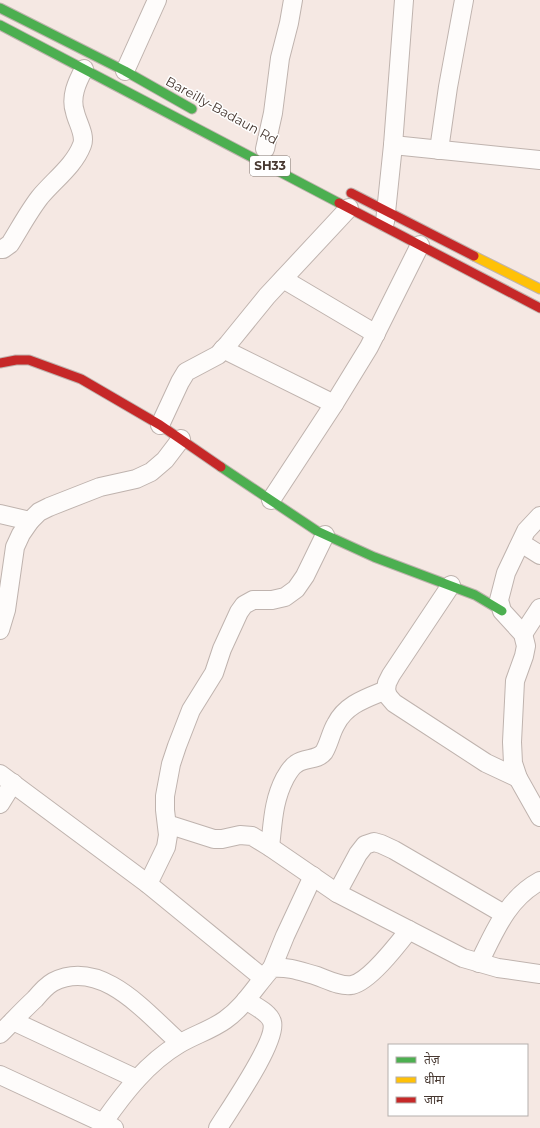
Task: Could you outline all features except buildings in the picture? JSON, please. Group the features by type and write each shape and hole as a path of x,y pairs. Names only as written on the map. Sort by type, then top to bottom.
{"main road":[{"name":"Bareilly-Badaun Rd","path":"5,11 125,72 198,112"},
{"name":"SH33","path":"5,11 84,69 349,208 385,218 540,289"},
{"name":"SH33","path":"342,188 420,245 540,308"},
{"path":"0,363 16,360 29,360 81,379 160,425 312,528 374,557 476,595 502,611"}],"street":[{"path":"125,72 157,0"},
{"path":"265,149 273,113 280,58 293,0"},
{"path":"385,218 393,146 404,0"},
{"path":"439,150 448,88 464,0"},
{"path":"0,249 3,249 10,244 39,198 69,166 83,143 83,136 74,111 74,94 84,69"},
{"path":"393,146 540,160"},
{"path":"160,425 186,372 218,355 267,296 349,208"},
{"path":"271,500 359,364 376,334 420,245"},
{"path":"283,279 376,334"},
{"path":"223,349 334,404"},
{"path":"0,630 6,610 15,547 21,534 30,521 39,512 49,507 100,487 136,479 151,472 165,460 180,439"},
{"path":"0,514 30,521"},
{"path":"530,643 502,611 499,600 506,573 526,531 540,516"},
{"path":"148,884 166,847 168,836 165,796 171,764 177,746 191,710 214,673 222,649 239,612 244,605 253,600 272,600 285,597 296,589 305,576 326,535"},
{"path":"521,543 540,555"},
{"path":"451,585 386,683 388,696 394,703 491,766 518,778"},
{"path":"540,608 530,643 515,681 512,742 513,763 518,778 540,817"},
{"path":"270,847 275,802 280,788 289,771 296,763 305,759 317,758 324,752 336,722 352,705 386,690"},
{"path":"0,804 6,779 268,973"},
{"path":"167,824 214,839 222,839 240,835 252,836 337,893 463,958 505,969 540,974"},
{"path":"337,893 358,854 365,845 374,842 381,844 504,914"},
{"path":"0,1075 109,1125 127,1089 149,1067 180,1043 226,1020 246,1000 268,973 313,876"},
{"path":"479,963 504,914 514,900 540,881"},
{"path":"268,973 285,967 296,969 344,985 354,984 372,972 385,960 409,930"},
{"path":"0,1034 52,983 64,978 78,975 89,976 103,981 122,992 180,1043"},
{"path":"218,1128 259,1062 273,1030 272,1021 266,1014 246,1000"},
{"path":"13,1021 137,1079"}],"traffic: fast":[{"path":"0,8 125,71 192,109"},
{"path":"0,25 339,203"},
{"path":"221,467 317,531 374,557 475,595 502,611"}],"traffic: slow":[{"path":"474,256 540,289"}],"traffic: jam":[{"path":"351,193 474,256"},
{"path":"339,203 540,308"},
{"path":"0,363 16,360 29,360 81,379 160,425 221,467"}]}
